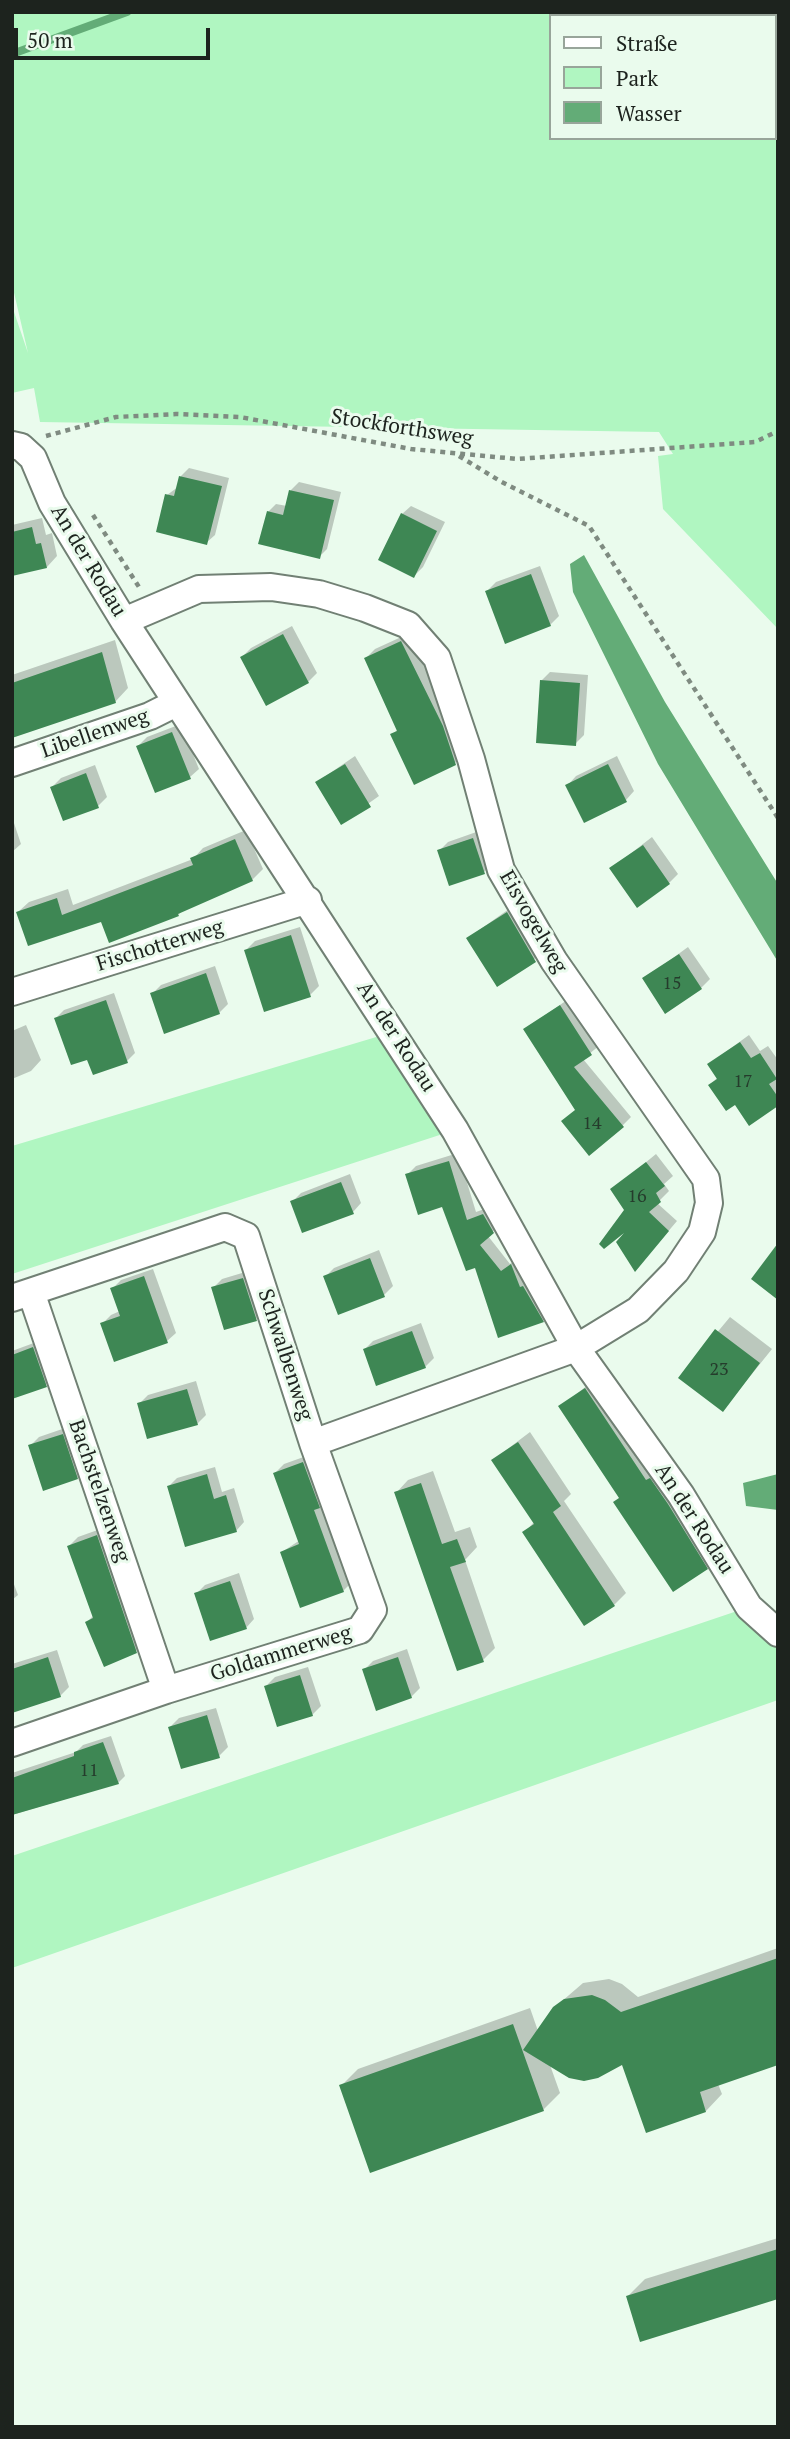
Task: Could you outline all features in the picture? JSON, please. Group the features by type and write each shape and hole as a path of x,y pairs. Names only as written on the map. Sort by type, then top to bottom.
{"street":[{"name":"An der Rodau","path":"19,448 36,462 52,503 124,621 308,900 455,1130 576,1348 681,1495 749,1607 778,1633"},
{"name":"Eisvogelweg","path":"124,621 199,589 271,587 319,594 408,625 437,658 471,759 501,870 554,961 706,1179 709,1203 702,1232 676,1271 638,1310 576,1348"},
{"name":"Libellenweg","path":"12,763 150,716 176,703"},
{"name":"Fischotterweg","path":"12,992 308,900"},
{"name":"Schwalbenweg","path":"21,1295 225,1227 246,1236 313,1443 576,1348"},
{"name":"Bachstelzenweg","path":"21,1295 166,1690"},
{"name":"Goldammerweg","path":"12,1743 166,1690 360,1630 373,1610 313,1443"}],"path":[{"name":"Stockforthsweg","path":"19,448 77,425 116,417 176,414 240,417 457,455 517,459 755,442 778,431"},
{"path":"457,455 500,481 589,526 778,818"}],"green space":[{"path":"12,12 778,12 778,629 663,509 658,456 673,454 659,432 40,422 34,388 12,393 12,306 28,353 12,284"},
{"path":"393,1032 455,1130 12,1274 12,1146"},
{"path":"749,1607 778,1633 778,1700 12,1968 12,1856"}],"water":[{"path":"584,555 665,702 778,884 778,962 658,764 573,592 570,564"},
{"path":"778,1474 778,1510 746,1506 743,1483"}],"building":[{"path":"179,476 222,486 207,545 156,532 165,494 174,496"},
{"path":"289,490 334,500 320,559 258,544 267,511 283,515"},
{"path":"401,513 437,531 414,578 378,560"},
{"path":"32,527 36,544 41,543 47,568 12,576 12,532"},
{"path":"531,574 551,626 505,644 485,591"},
{"path":"283,634 309,683 266,706 240,657"},
{"path":"401,641 443,726 456,765 414,785 390,734 397,731 364,658"},
{"path":"102,652 116,703 12,738 12,683"},
{"path":"540,680 580,683 576,746 536,743"},
{"path":"172,732 191,779 155,793 136,746"},
{"path":"345,764 371,807 341,825 315,782"},
{"path":"608,764 627,802 584,823 565,785"},
{"path":"86,773 99,808 63,821 50,787"},
{"path":"473,838 485,874 449,886 437,850"},
{"path":"235,839 253,881 178,914 179,916 109,943 101,922 28,946 16,912 57,898 62,915 193,865 190,858"},
{"path":"643,845 670,884 637,908 609,868"},
{"path":"507,912 536,962 497,987 466,938"},
{"path":"291,935 311,997 264,1012 244,950"},
{"path":"679,954 702,989 665,1014 642,978"},
{"path":"206,973 220,1014 164,1034 150,993"},
{"path":"106,1000 128,1063 93,1075 87,1060 71,1065 54,1018"},
{"path":"560,1005 592,1055 574,1067 624,1127 589,1156 561,1121 575,1110 523,1029"},
{"path":"740,1042 751,1058 760,1053 777,1079 769,1084 778,1097 778,1106 749,1126 735,1105 726,1111 708,1085 717,1079 707,1064"},
{"path":"449,1161 467,1220 483,1214 494,1233 480,1245 501,1271 511,1264 520,1287 523,1286 544,1322 498,1338 475,1268 466,1271 442,1207 418,1215 405,1174"},
{"path":"646,1162 665,1186 656,1193 661,1202 649,1212 669,1231 635,1272 616,1242 624,1233 604,1249 599,1244 624,1210 610,1189"},
{"path":"341,1182 354,1214 302,1233 290,1201"},
{"path":"778,1243 778,1300 751,1279"},
{"path":"370,1258 385,1297 338,1315 323,1276"},
{"path":"144,1276 168,1343 114,1362 100,1323 120,1316 110,1288"},
{"path":"243,1278 257,1321 224,1330 211,1287"},
{"path":"715,1329 760,1363 723,1412 678,1378"},
{"path":"412,1331 426,1368 376,1386 363,1349"},
{"path":"33,1347 47,1387 12,1399 12,1355"},
{"path":"585,1388 646,1480 650,1478 668,1504 708,1569 673,1592 613,1502 619,1498 558,1406"},
{"path":"187,1389 198,1425 147,1439 137,1403"},
{"path":"63,1434 78,1479 43,1491 28,1445"},
{"path":"518,1442 561,1506 553,1512 615,1606 584,1626 522,1532 534,1524 491,1460"},
{"path":"303,1462 320,1508 314,1510 344,1592 300,1608 280,1552 299,1544 273,1473"},
{"path":"207,1474 214,1499 226,1495 237,1532 185,1547 167,1486"},
{"path":"421,1483 442,1544 457,1539 466,1562 450,1567 484,1662 457,1671 394,1492"},
{"path":"97,1535 137,1653 104,1667 85,1622 93,1618 67,1546"},
{"path":"230,1581 247,1629 210,1641 194,1593"},
{"path":"48,1657 61,1697 12,1713 12,1669"},
{"path":"398,1657 412,1698 376,1711 362,1669"},
{"path":"300,1675 313,1716 277,1727 264,1686"},
{"path":"207,1715 220,1758 181,1769 168,1727"},
{"path":"103,1742 119,1784 12,1815 12,1778 74,1756 74,1752"},
{"path":"778,1958 778,2065 700,2092 706,2112 646,2133 622,2065 598,2078 584,2081 569,2078 523,2050 553,2007 564,1999 592,1995 605,2000 621,2012"},
{"path":"513,2024 544,2111 370,2173 339,2085"},
{"path":"778,2249 778,2299 640,2342 626,2296"}],"waterway":[{"path":"12,54 127,12"}]}
